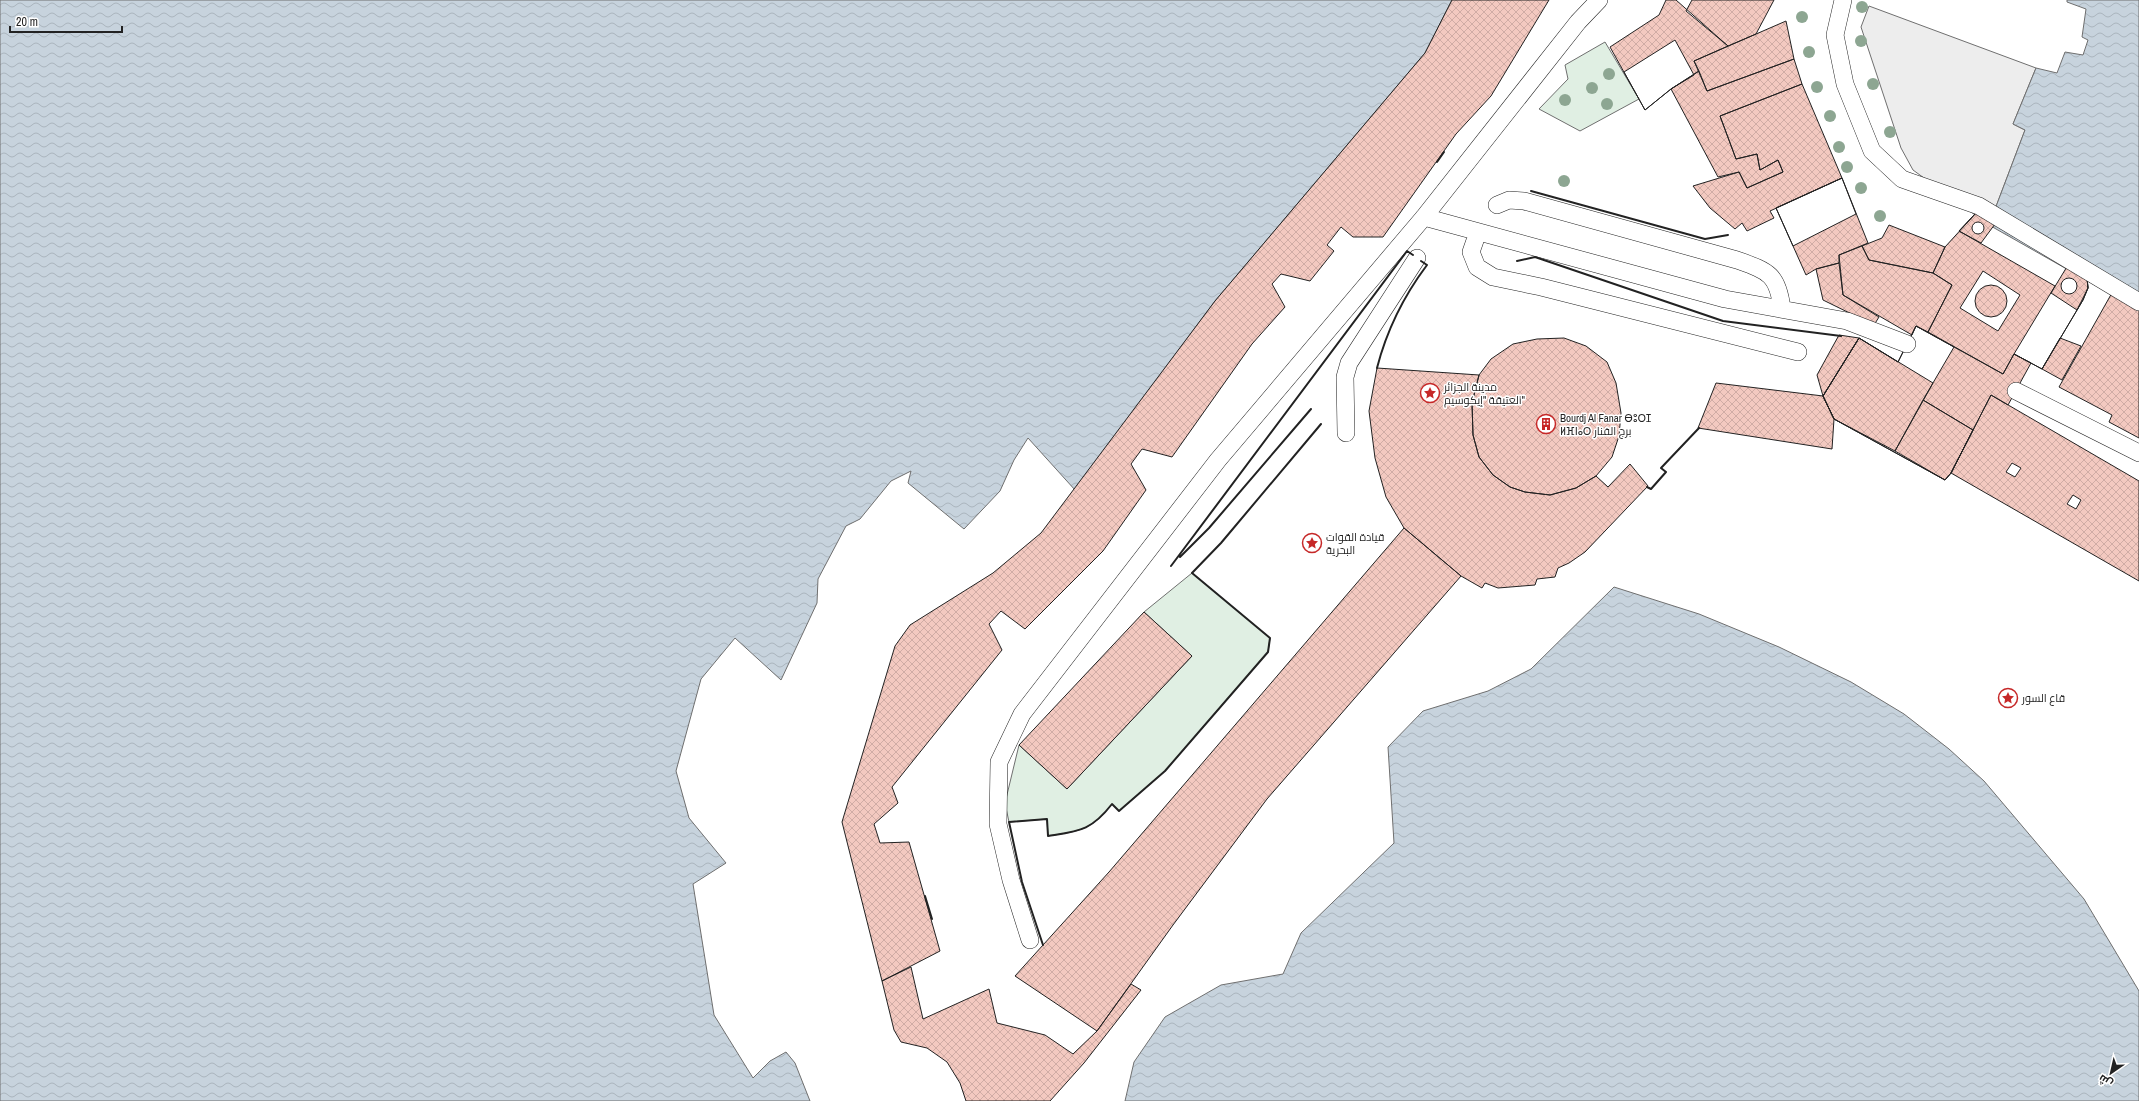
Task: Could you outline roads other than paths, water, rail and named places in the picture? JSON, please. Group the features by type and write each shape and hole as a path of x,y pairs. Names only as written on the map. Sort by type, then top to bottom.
{"lane":[{"path":"1030,940 1011,880 998,824 999,762 1022,714 1218,460 1424,217 1578,22 1599,0"},
{"path":"1843,0 1835,35 1845,84 1872,151 1902,180 1979,206 2139,302"},
{"path":"1497,205 1509,200 1524,201 1737,260 1763,269 1773,278 1780,295 1782,309"},
{"path":"1424,217 1724,299 1847,321 1907,344"},
{"path":"1478,232 1471,252 1476,267 1493,277 1541,287 1798,352"},
{"path":"1346,433 1345,377 1349,363 1417,258"},
{"path":"2016,391 2139,453"}],"water":[{"path":"0,0 1452,0 1425,53 1215,301 1075,490 1028,438 1014,460 1000,491 964,529 908,483 911,471 891,481 860,519 846,526 818,579 817,603 781,680 735,638 701,679 676,771 689,818 726,863 693,884 714,1015 753,1078 770,1061 786,1052 795,1063 810,1101 0,1101"},
{"path":"2067,0 2139,0 2139,310 1989,225 2025,130 2013,124 2036,68 2057,73 2065,52 2083,55 2088,40 2082,37 2086,9 2067,2"},
{"path":"1614,587 1699,614 1779,647 1851,682 1904,714 1949,749 1984,781 2084,899 2139,991 2139,1101 1125,1101 1134,1062 1165,1017 1221,985 1283,974 1301,933 1394,843 1388,747 1423,711 1488,691 1531,669"}],"place":[{"name":"مدينة الجزائر العتيقة \"إيكوسيم\"","path":"1430,393"},
{"name":"Bourdj Al Fanar ⴱⵓⵔⵊ ⵍⴼⵏⴰⵔ برج الفنار","path":"1546,424"},
{"name":"قيادة القوات البحرية","path":"1312,543"},
{"name":"قاع السور","path":"2008,698"}]}
